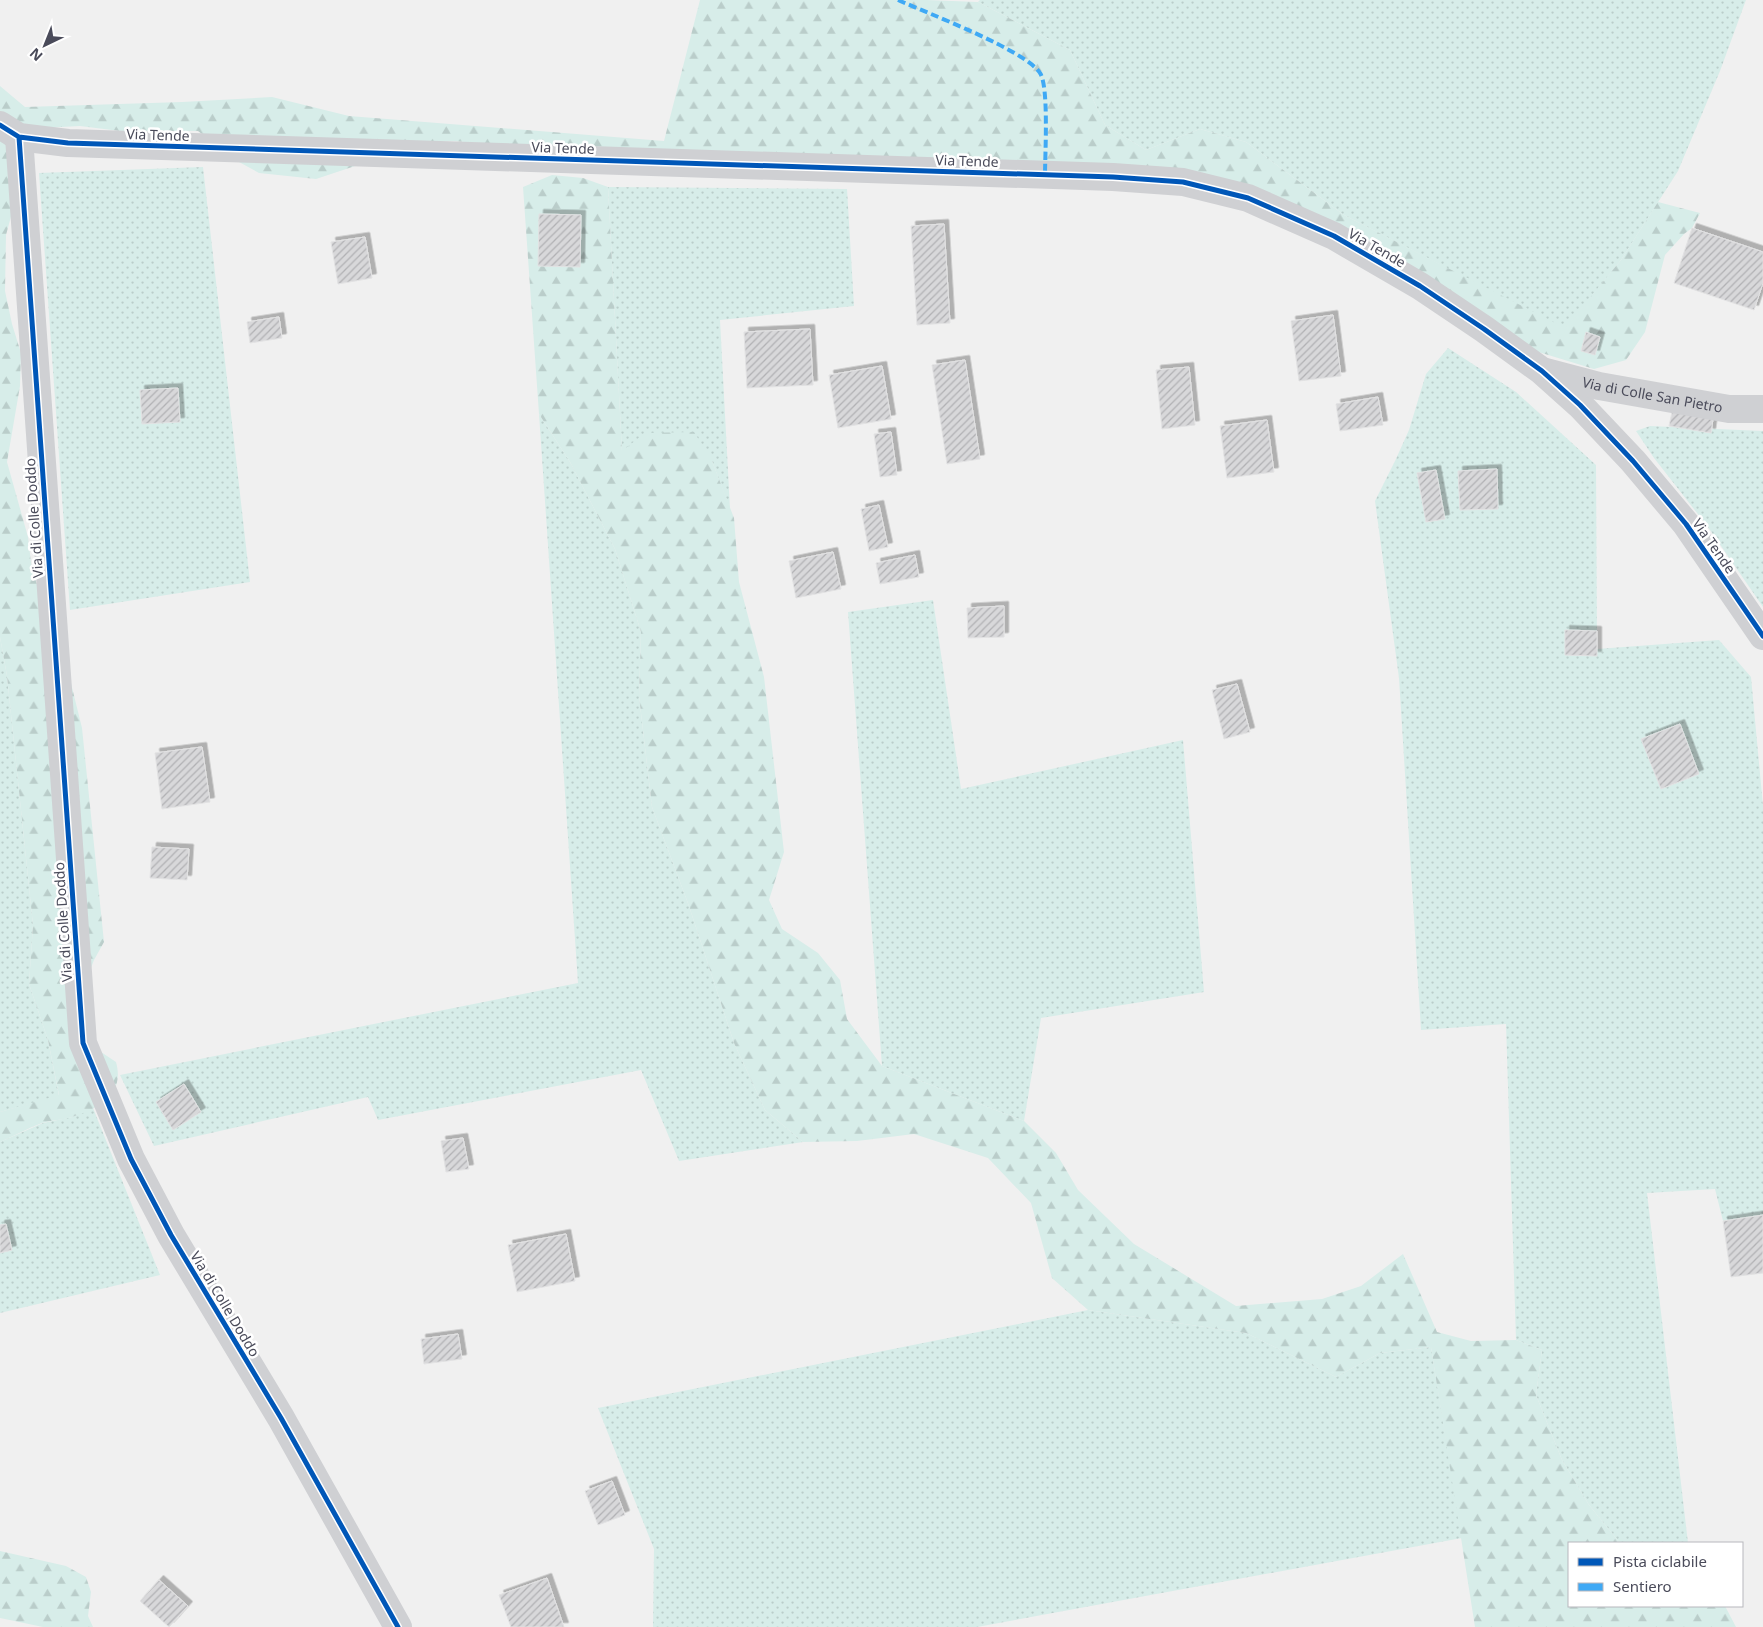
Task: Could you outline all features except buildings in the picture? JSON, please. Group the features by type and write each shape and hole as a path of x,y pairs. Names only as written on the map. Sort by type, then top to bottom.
{"street":[{"name":"Via Tende","path":"9,131 68,143 1103,176 1183,182 1248,198 1334,236 1420,286 1542,371 1580,405 1633,461 1686,524 1763,636"},
{"name":"Via di Colle Doddo","path":"9,131 83,1043 131,1158 171,1235 281,1418 398,1627"},
{"name":"Via di Colle San Pietro","path":"1542,371 1599,386 1729,409 1763,409"}],"green space":[{"path":"700,0 926,0 978,2 1070,50 1105,125 1146,150 1200,129 1246,142 1344,215 1565,328 1621,260 1658,202 1700,213 1692,228 1665,255 1645,332 1626,360 1594,369 1532,350 1255,187 1181,168 1097,167 525,147 453,141 401,143 355,166 316,179 259,173 239,162 198,131 120,131 80,126 42,128 13,209 6,235 5,291 21,353 20,386 7,462 28,537 32,571 64,655 82,728 104,942 87,978 91,1037 101,1052 116,1062 118,1073 117,1083 113,1091 101,1104 72,1117 42,1123 0,1142 0,1112 59,1095 48,1040 29,984 33,925 7,676 0,637 0,86 25,107 272,97 349,116 664,141"},
{"path":"980,0 1746,0 1720,71 1678,171 1621,260 1565,329 1344,215 1246,142 1200,129 1146,150 1105,125 1070,50 978,2"},
{"path":"203,167 250,582 70,610 39,173"},
{"path":"552,175 583,178 608,187 622,451 645,433 694,432 712,461 734,518 739,582 764,677 784,852 769,900 782,929 818,953 840,980 847,1019 882,1066 1024,1121 1056,1153 1078,1190 1134,1244 1236,1306 1322,1299 1361,1286 1403,1254 1437,1332 1471,1341 1516,1340 1542,1350 1536,1395 1562,1460 1589,1505 1619,1542 1568,1542 1568,1607 1726,1607 1736,1627 1475,1627 1431,1347 1380,1353 1336,1377 1246,1333 1088,1310 1052,1278 1031,1203 988,1158 914,1134 857,1141 803,1142 765,1110 734,1043 689,906 652,807 639,696 641,632 615,549 570,462 539,414 523,187"},
{"path":"608,187 847,189 854,306 720,320 730,509 712,461 622,451"},
{"path":"1448,348 1516,392 1596,465 1597,649 1719,640 1751,677 1763,806 1763,1215 1723,1221 1715,1189 1647,1193 1688,1542 1619,1542 1589,1505 1562,1460 1536,1395 1542,1350 1516,1340 1506,1024 1421,1030 1399,678 1375,501 1409,430 1426,374"},
{"path":"539,414 570,462 615,549 641,632 639,696 652,807 689,906 734,1043 765,1110 803,1142 679,1161 641,1070 378,1120 368,1097 154,1146 120,1075 578,983"},
{"path":"1650,426 1763,431 1763,607 1708,527 1654,458 1636,431"},
{"path":"933,600 961,789 1183,740 1204,992 1041,1018 1024,1121 882,1066 848,612"},
{"path":"0,637 7,676 33,925 29,984 48,1040 59,1096 0,1112"},
{"path":"93,1108 160,1275 0,1313 0,1142 43,1123 72,1117"},
{"path":"1088,1310 1246,1333 1336,1377 1380,1353 1431,1347 1462,1538 977,1627 653,1627 654,1549 598,1408"},
{"path":"0,1551 66,1566 86,1577 91,1592 88,1616 93,1627 43,1627 0,1618"}],"marked path":[{"path":"898,0 996,43 1031,64 1040,73 1043,80 1046,106 1045,175"}],"cycle path":[{"path":"0,125 19,137 68,143 1113,177 1183,182 1248,198 1334,236 1420,286 1542,371 1580,405 1633,461 1686,524 1763,636"},
{"path":"19,137 83,1043 131,1159 171,1235 281,1418 398,1627"}]}
